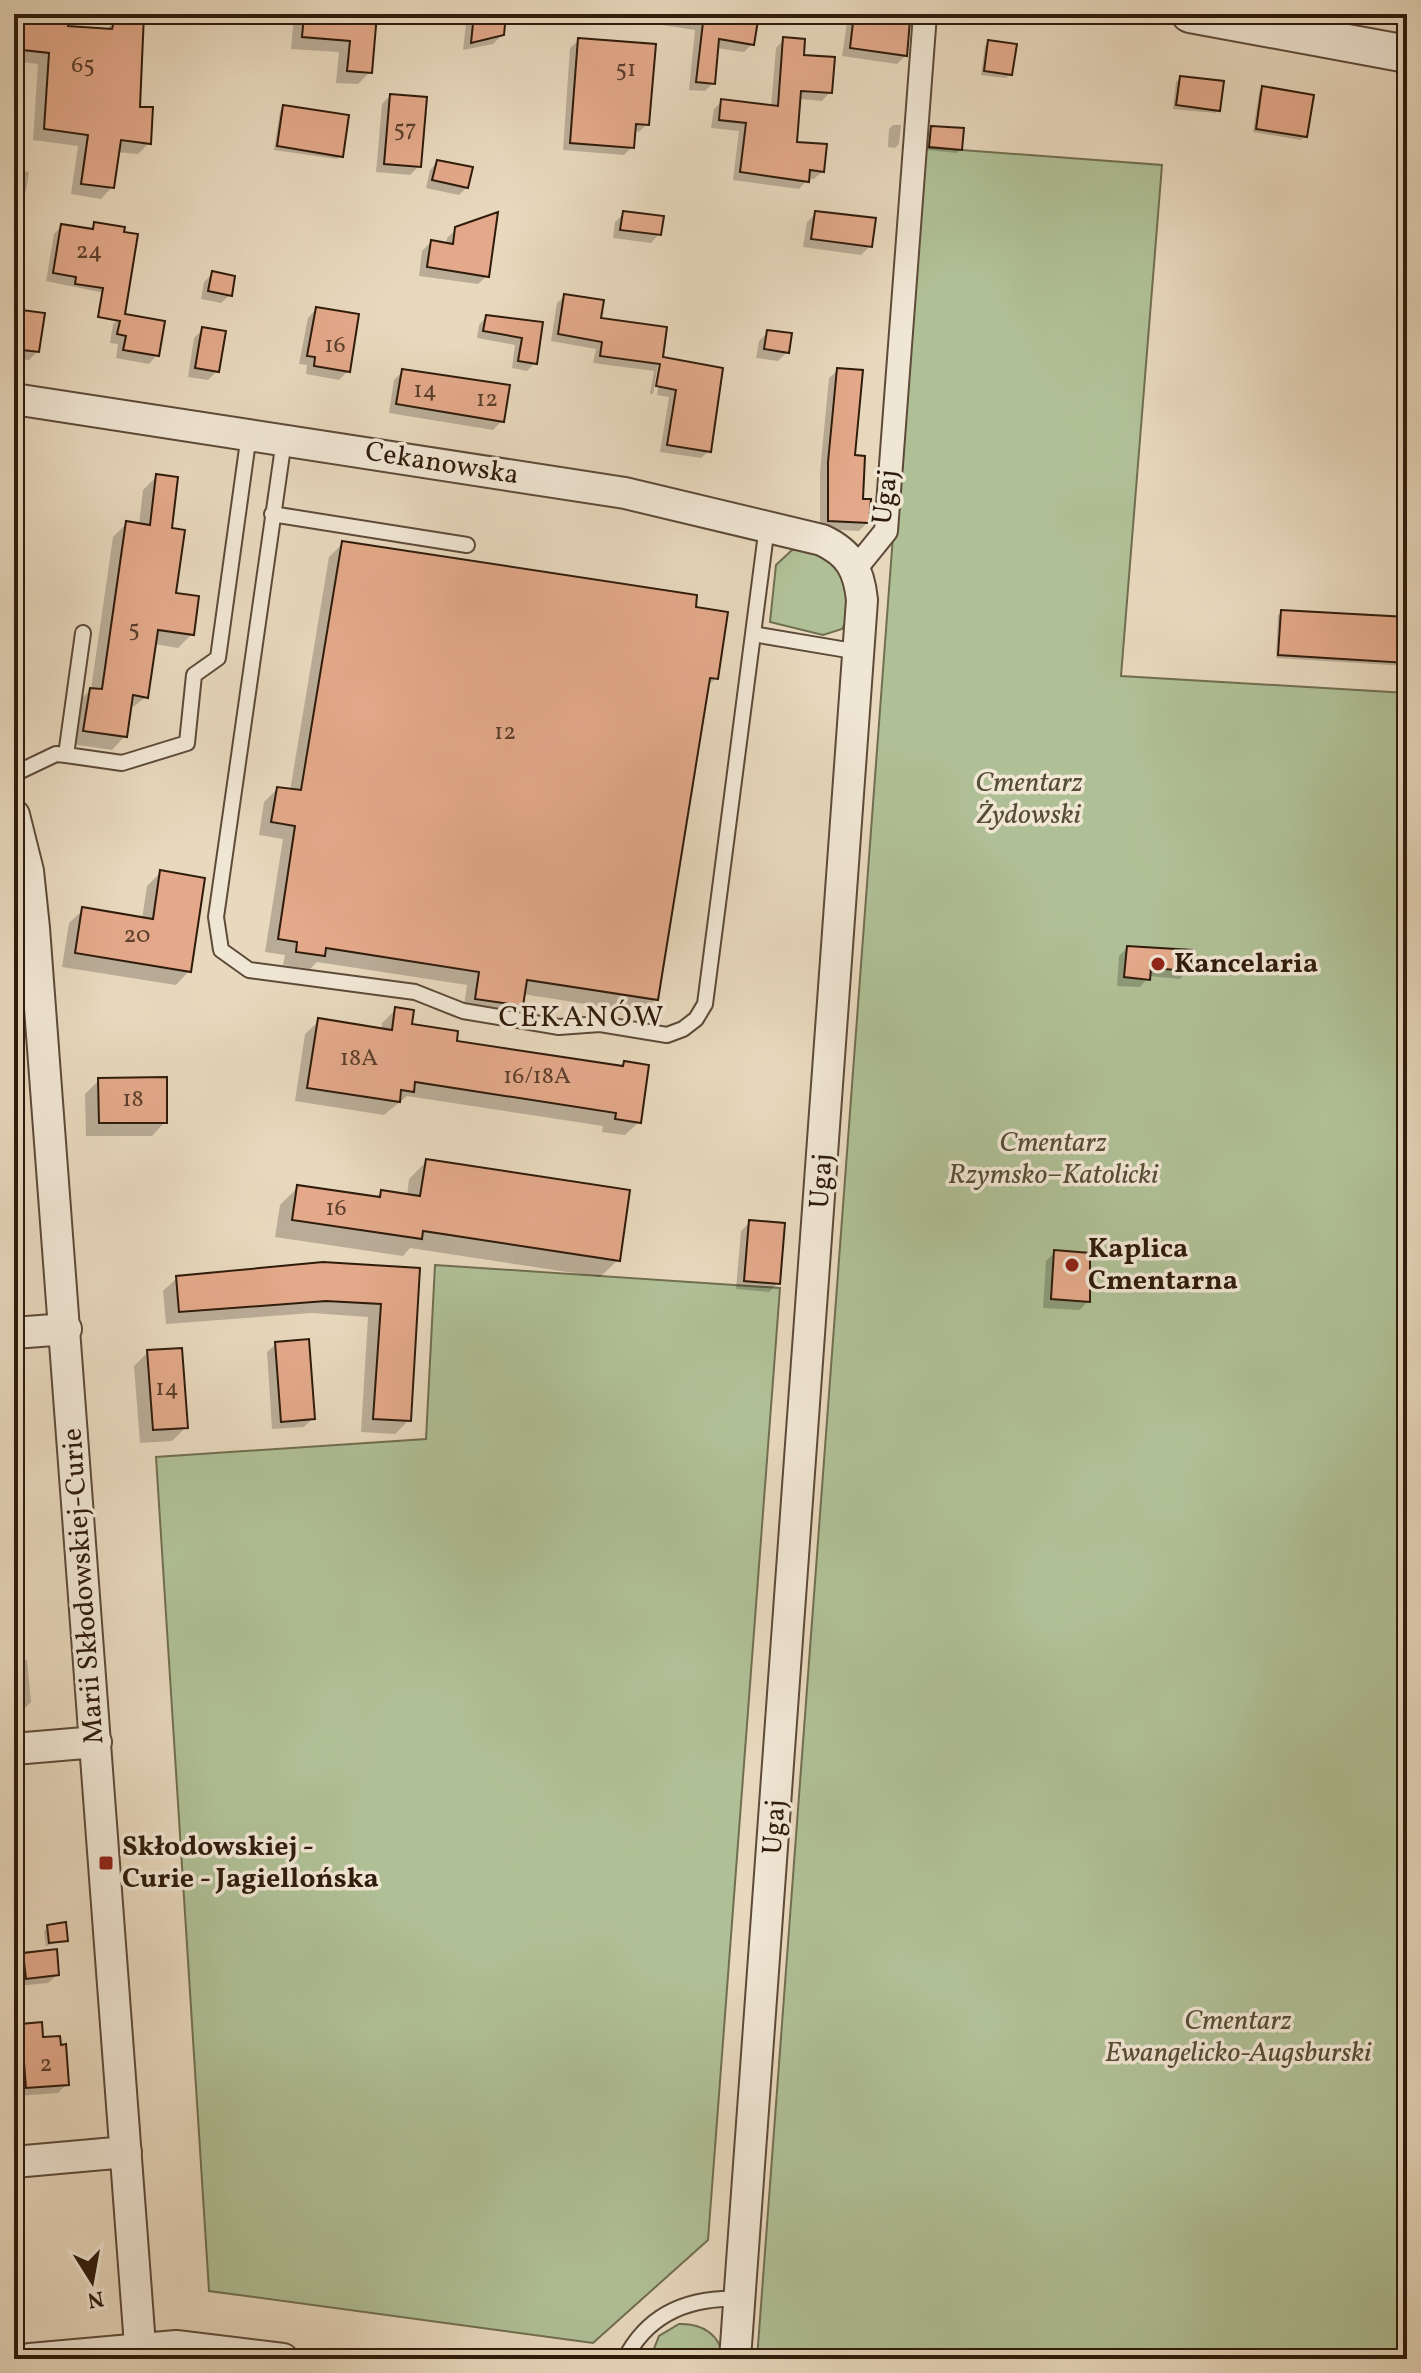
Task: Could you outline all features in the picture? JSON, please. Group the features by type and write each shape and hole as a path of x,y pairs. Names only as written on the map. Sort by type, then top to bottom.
{"street":[{"name":"Ugaj","path":"735,2359 859,652 862,600 856,568 886,531 925,14"},
{"path":"1190,14 1407,54"},
{"name":"Cekanowska","path":"14,399 625,493 822,540 847,556 856,568"},
{"name":"Marii Skłodowskiej-Curie","path":"14,815 28,871 34,928 141,2354"},
{"path":"14,1333 66,1329"},
{"path":"14,1749 96,1742"},
{"path":"14,2162 126,2152"},
{"path":"30,2359 141,2354 176,2346 283,2359"}],"lane":[{"path":"14,774 56,754 122,763 187,743 194,675 218,658 249,434"},
{"path":"284,439 216,917 221,950 249,970 415,992 463,1011 559,1027 600,1024 655,1035 683,1029 696,1019 705,1004 768,525"},
{"path":"272,514 467,545"},
{"path":"66,755 83,633"},
{"path":"753,634 859,652"},
{"path":"625,2359 637,2339 684,2304 706,2297 740,2299"}],"green space":[{"path":"922,147 1162,165 1121,676 1407,693 1407,2359 757,2359"},
{"path":"792,550 831,558 847,581 847,619 842,629 823,635 770,622 776,565"},
{"path":"435,1265 780,1288 708,2240 593,2343 209,2291 156,1457 426,1439"},
{"path":"679,2324 708,2332 718,2343 723,2359 650,2359 659,2336"}],"building":[{"path":"14,14 68,18 68,26 112,29 116,14 144,14 140,107 153,107 151,144 121,140 114,188 81,184 88,135 44,129 49,53 14,49"},
{"path":"304,14 377,14 372,73 347,71 350,41 302,37"},
{"path":"474,14 506,14 504,35 471,43"},
{"path":"704,14 759,14 754,45 719,39 715,84 696,82"},
{"path":"854,14 910,20 907,56 850,48"},
{"path":"783,37 805,39 804,55 835,57 832,93 801,91 797,142 827,144 824,172 810,170 809,182 740,172 746,123 719,120 721,99 778,106"},
{"path":"578,38 656,44 649,125 636,124 634,148 570,143"},
{"path":"988,40 1017,44 1012,75 984,71"},
{"path":"1180,76 1224,81 1220,111 1176,105"},
{"path":"1262,86 1314,95 1307,137 1256,129"},
{"path":"390,94 427,97 421,167 384,164"},
{"path":"283,105 349,115 343,157 277,146"},
{"path":"931,126 964,128 962,150 929,147"},
{"path":"437,160 473,167 468,188 432,180"},
{"path":"623,211 664,216 661,235 620,230"},
{"path":"815,211 876,218 872,247 811,239"},
{"path":"498,212 489,277 427,267 431,240 453,244 455,227"},
{"path":"94,222 125,227 124,232 138,234 125,314 165,321 159,356 123,350 126,336 117,334 120,321 98,317 103,288 75,284 76,277 53,273 61,224 93,229"},
{"path":"212,271 235,276 232,296 208,291"},
{"path":"564,294 604,300 601,318 667,327 663,357 723,368 711,452 667,445 676,390 656,386 660,364 600,356 602,342 558,334"},
{"path":"316,307 359,314 350,372 314,366 315,357 307,356"},
{"path":"14,309 45,313 39,352 14,349"},
{"path":"486,315 543,322 537,364 518,361 522,338 483,331"},
{"path":"202,327 226,331 219,372 195,368"},
{"path":"767,330 792,333 789,353 764,349"},
{"path":"837,368 863,370 855,455 865,456 863,499 871,499 869,523 828,521 828,462"},
{"path":"402,369 510,385 504,422 396,404"},
{"path":"156,474 178,477 172,528 185,530 176,593 199,596 194,635 158,630 148,698 133,695 127,737 83,731 90,688 102,689 126,521 150,525"},
{"path":"342,541 697,595 696,607 728,612 718,679 710,678 658,1000 527,980 523,1006 475,999 479,972 326,948 325,956 296,952 297,942 278,939 295,826 271,822 277,787 301,790"},
{"path":"1281,610 1407,617 1407,663 1278,655"},
{"path":"160,870 205,878 191,972 75,953 82,907 153,919"},
{"name":"Kancelaria","path":"1127,946 1192,950 1190,971 1151,968 1150,980 1124,977"},
{"path":"395,1007 414,1010 412,1024 458,1031 457,1041 623,1066 624,1061 649,1065 641,1123 615,1119 616,1113 415,1082 414,1092 401,1090 400,1102 307,1088 318,1018 392,1030"},
{"path":"167,1077 167,1123 99,1123 98,1078"},
{"path":"426,1159 630,1190 620,1261 423,1231 422,1239 292,1220 297,1185 380,1197 381,1190 420,1196"},
{"path":"749,1220 785,1223 780,1284 744,1281"},
{"name":"Kaplica Cmentarna","path":"1054,1250 1090,1253 1090,1302 1051,1299"},
{"path":"323,1262 420,1268 411,1421 373,1419 381,1304 326,1301 179,1312 176,1276"},
{"path":"309,1339 315,1419 281,1422 275,1342"},
{"path":"182,1348 188,1428 153,1430 147,1350"},
{"path":"66,1922 68,1941 49,1943 47,1925"},
{"path":"57,1949 59,1975 26,1979 23,1953"},
{"path":"42,2022 43,2037 60,2036 61,2045 66,2044 69,2085 26,2088 21,2024"}],"place":[{"name":"Kancelaria","path":"1158,964"},
{"name":"Kaplica Cmentarna","path":"1072,1265"},
{"name":"Skłodowskiej - Curie - Jagiellońska","path":"106,1863"}],"district":[{"name":"CEKANÓW","path":"582,1018"}],"park label":[{"name":"Cmentarz Żydowski","path":"1029,799"},
{"name":"Cmentarz Rzymsko–Katolicki","path":"1053,1159"},
{"name":"Cmentarz Ewangelicko-Augsburski","path":"1238,2037"}]}
